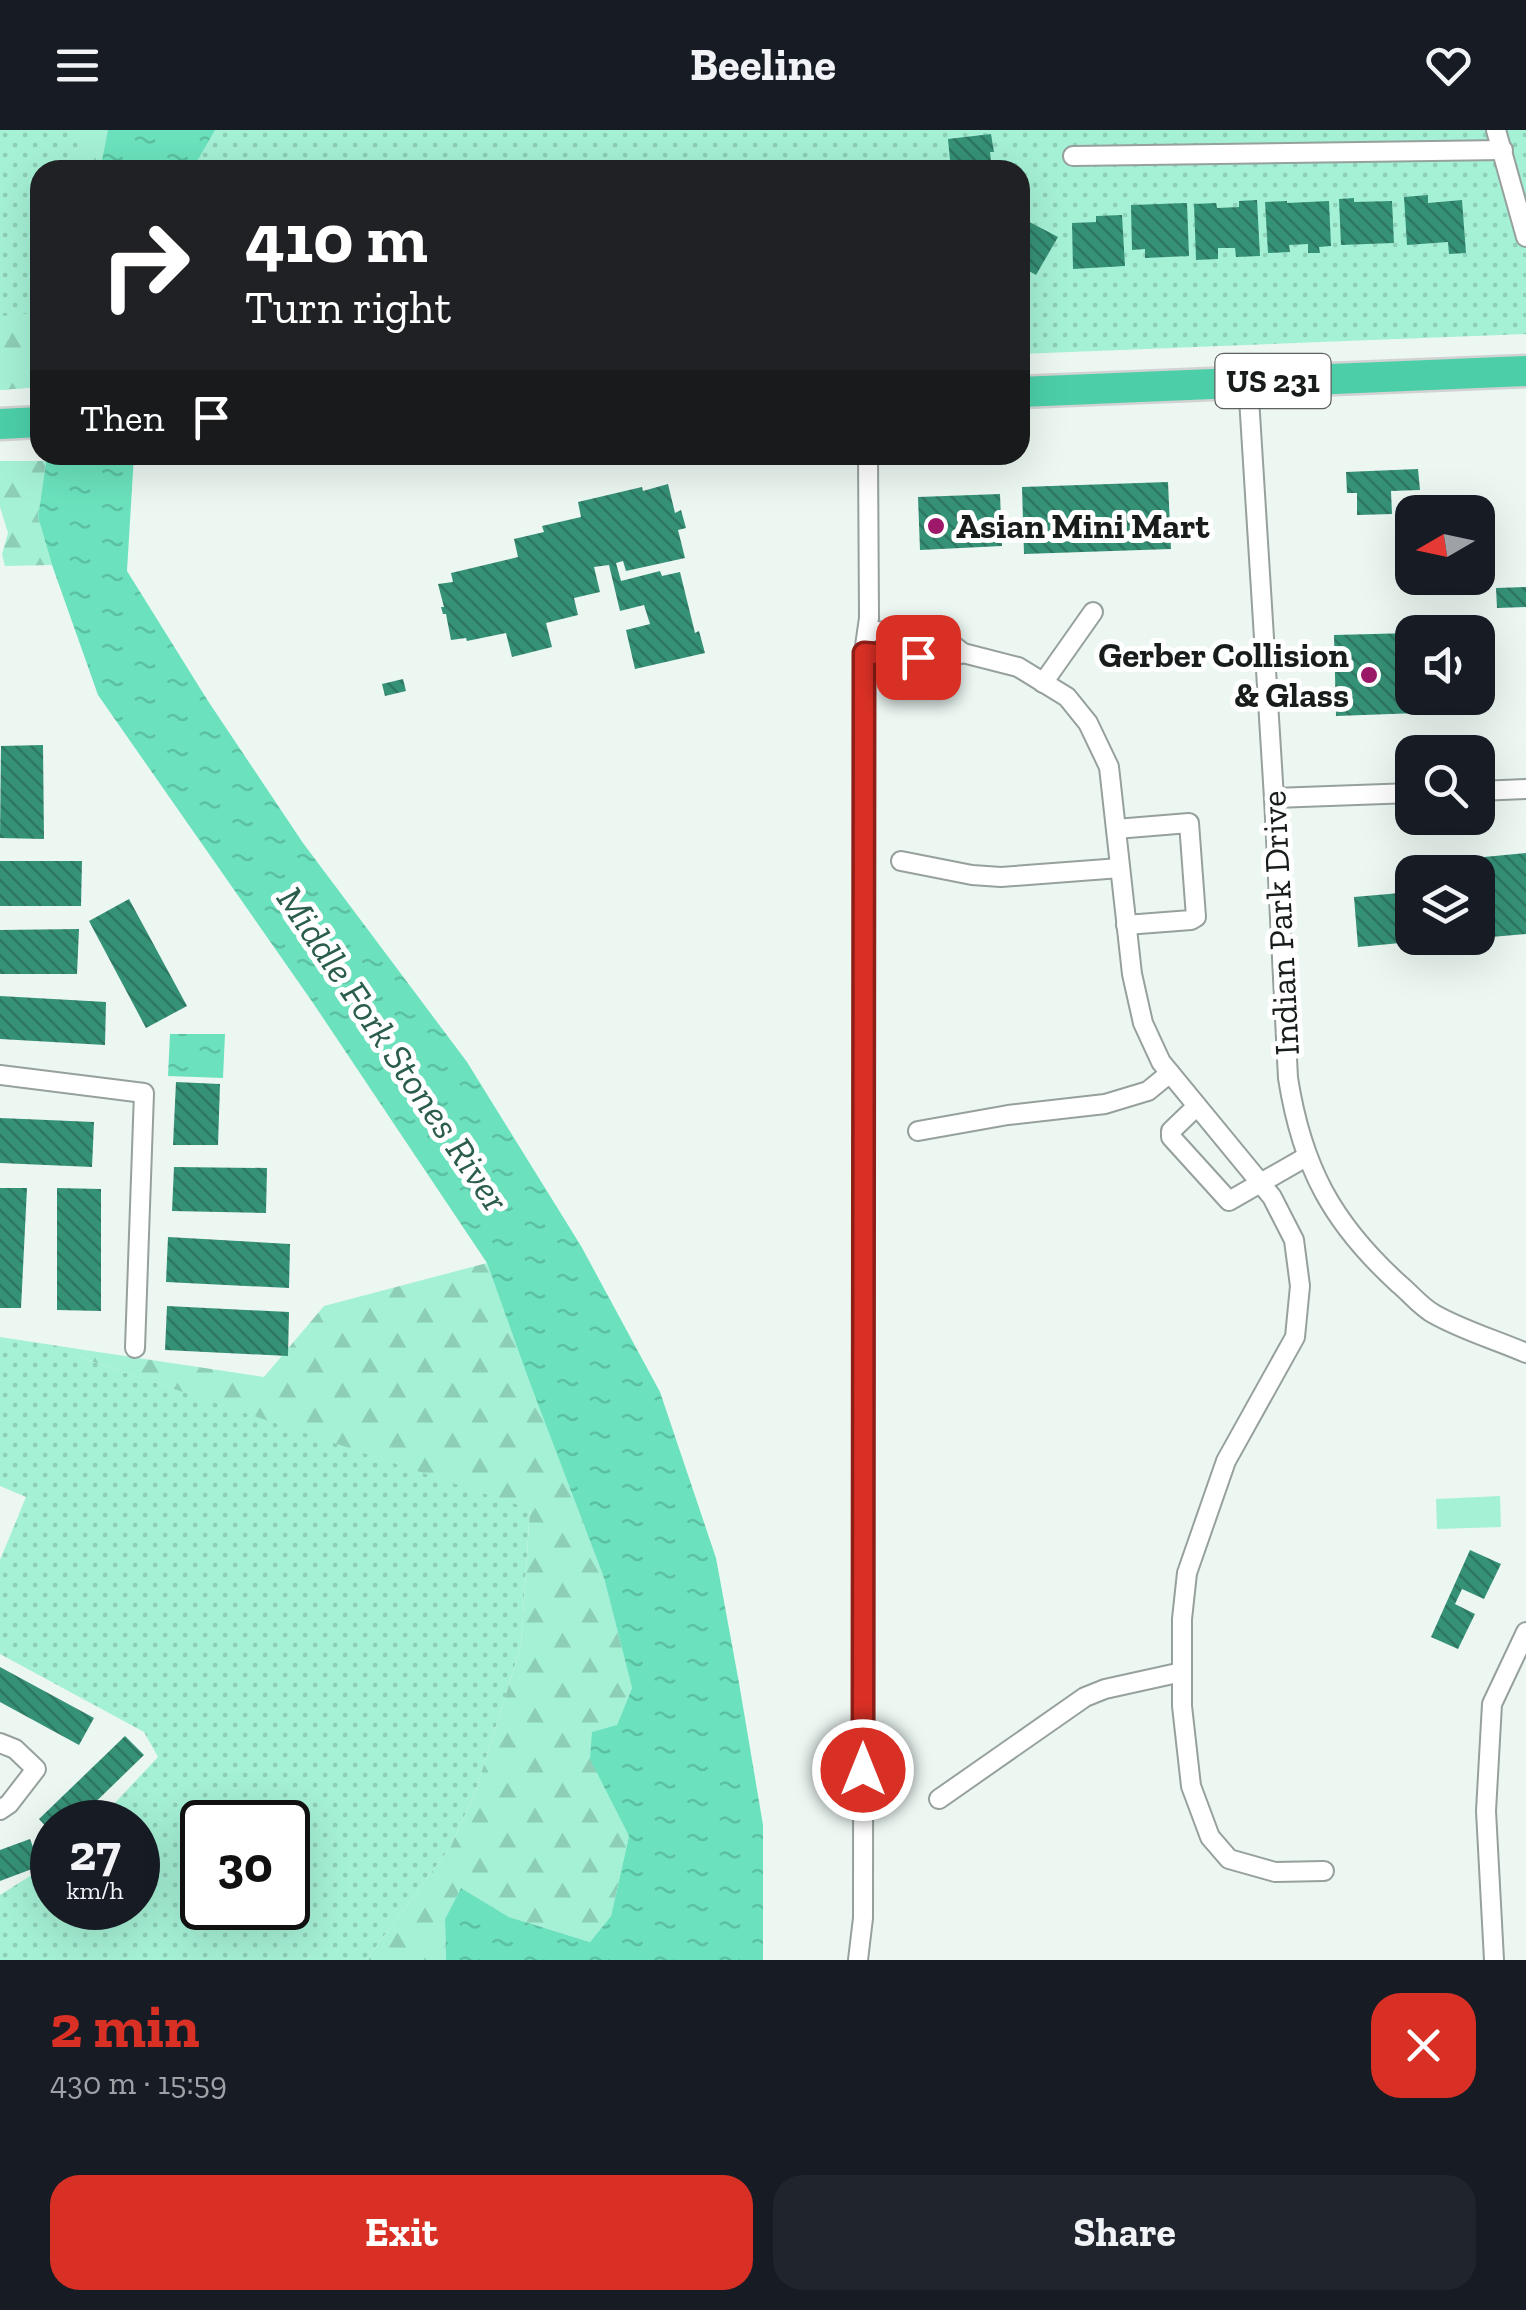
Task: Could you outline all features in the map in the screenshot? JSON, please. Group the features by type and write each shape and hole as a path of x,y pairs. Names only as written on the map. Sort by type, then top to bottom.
{"highway":[{"name":"US 231","path":"1030,392 1526,372"},
{"path":"0,424 30,422"}],"street":[{"path":"1496,130 1526,237"},
{"path":"1072,156 1503,150"},
{"name":"Indian Park Drive","path":"1248,382 1288,1078 1294,1118 1306,1157 1332,1208 1379,1266 1431,1313 1526,1353"},
{"path":"858,1960 863,1918 864,653 868,630 868,465"},
{"path":"1043,683 1093,612"},
{"path":"868,630 946,640 963,653 1018,667 1066,698 1088,723 1109,767 1132,974 1144,1023 1161,1062 1272,1197 1294,1240 1300,1286 1295,1337 1226,1461 1186,1573 1182,1706 1191,1786 1210,1838 1229,1860 1276,1872 1324,1871"},
{"path":"864,653 945,659 963,653"},
{"path":"1495,791 1526,790"},
{"path":"1274,798 1395,794"},
{"path":"1116,829 1189,823 1196,917 1126,924"},
{"path":"902,862 1001,877 1120,868"},
{"path":"918,1131 1008,1114 1105,1104 1148,1091 1170,1073"},
{"path":"0,1075 144,1093 135,1348"},
{"path":"1198,1106 1170,1131 1229,1201 1306,1157"},
{"path":"1494,1960 1486,1811 1492,1704 1526,1632"},
{"path":"939,1800 1086,1697 1182,1672"},
{"path":"0,1743 15,1749 36,1769 0,1810"}],"green space":[{"path":"0,130 108,130 102,160 30,160 30,388 0,390"},
{"path":"83,130 108,130 102,160 75,160"},
{"path":"119,130 1526,130 1526,334 1030,354 1030,160 125,160"},
{"path":"30,313 30,388 0,390 0,316"},
{"path":"0,461 45,465 38,517 52,565 5,566 2,554 8,533 0,507"},
{"path":"487,1263 604,1578 632,1688 617,1725 591,1759 629,1836 611,1916 590,1942 509,1917 461,1888 445,1919 446,1960 366,1960 451,1846 476,1790 521,1646 530,1509 82,1358 85,1350 264,1377 324,1306"},
{"path":"0,1337 85,1350 82,1358 530,1508 521,1646 476,1790 451,1846 366,1960 0,1960 0,1895 30,1876 30,1930 160,1930 160,1800 118,1800 158,1757 144,1732 0,1654 0,1560 26,1497 0,1486"},
{"path":"1500,1496 1501,1527 1437,1529 1436,1499"}],"water":[{"path":"108,130 215,130 198,160 102,160"},
{"name":"Middle Fork Stones River","path":"46,465 133,465 127,571 303,843 467,1062 581,1246 660,1392 716,1558 739,1683 763,1825 763,1960 446,1960 445,1919 461,1888 509,1917 590,1942 611,1916 629,1836 590,1759 592,1732 617,1725 632,1688 604,1578 487,1263 311,1000 98,695 38,517"},
{"path":"170,1034 225,1034 223,1078 168,1076"}],"building":[{"path":"991,134 994,152 990,152 991,160 950,160 948,139"},
{"path":"1428,195 1428,203 1462,200 1466,253 1449,254 1448,242 1407,245 1404,197"},
{"path":"1354,198 1354,202 1392,201 1394,243 1341,245 1339,199"},
{"path":"1257,200 1260,256 1236,257 1235,248 1218,248 1218,259 1196,260 1194,204 1239,207 1239,201"},
{"path":"1329,201 1331,246 1319,247 1320,253 1308,253 1308,244 1289,245 1290,252 1268,253 1265,202"},
{"path":"1187,203 1189,256 1145,258 1145,249 1132,250 1131,205"},
{"path":"1122,215 1125,266 1073,269 1072,223 1096,222 1096,216"},
{"path":"1030,222 1058,237 1036,275 1030,272"},
{"path":"1418,469 1420,490 1391,491 1392,514 1357,515 1357,493 1347,493 1346,472"},
{"path":"1168,482 1171,549 1024,554 1022,487"},
{"path":"668,484 675,513 681,510 686,528 678,530 685,558 626,571 623,561 616,563 621,581 660,571 662,576 680,572 695,633 699,631 705,653 635,669 626,630 650,624 644,605 620,611 609,565 594,567 600,592 574,598 578,615 546,623 552,647 512,657 506,633 467,641 451,640 438,584 453,582 451,573 518,557 514,539 544,532 542,526 581,517 578,502"},
{"path":"1000,494 1002,546 920,550 918,497"},
{"path":"1526,587 1526,607 1497,608 1496,588"},
{"path":"1395,633 1395,714 1336,716 1334,635"},
{"path":"403,679 406,691 385,696 382,684"},
{"path":"43,745 44,839 0,838 1,746"},
{"path":"1526,853 1526,934 1495,937 1495,856"},
{"path":"0,861 82,861 81,906 0,906"},
{"path":"1395,893 1395,944 1358,947 1354,897"},
{"path":"129,899 187,1006 146,1028 89,921"},
{"path":"79,929 77,974 0,974 0,930"},
{"path":"0,996 106,1002 105,1045 0,1039"},
{"path":"176,1082 220,1084 218,1145 173,1145"},
{"path":"0,1118 94,1122 92,1167 0,1163"},
{"path":"174,1167 267,1168 266,1213 172,1211"},
{"path":"0,1188 27,1188 21,1308 0,1308"},
{"path":"57,1188 101,1189 101,1311 57,1310"},
{"path":"168,1237 290,1244 289,1288 166,1282"},
{"path":"167,1306 289,1312 288,1356 165,1350"},
{"path":"1470,1550 1501,1564 1484,1599 1462,1589 1455,1604 1475,1614 1458,1649 1431,1637"},
{"path":"0,1667 94,1718 79,1745 0,1702"},
{"path":"125,1736 144,1755 98,1800 59,1800"},
{"path":"30,1839 30,1870 0,1881 0,1850"}],"place":[{"name":"Asian Mini Mart","path":"936,526"},
{"name":"Gerber Collision & Glass","path":"1369,675"}],"route":[{"path":"863,1770 864,653 918,657"}]}
